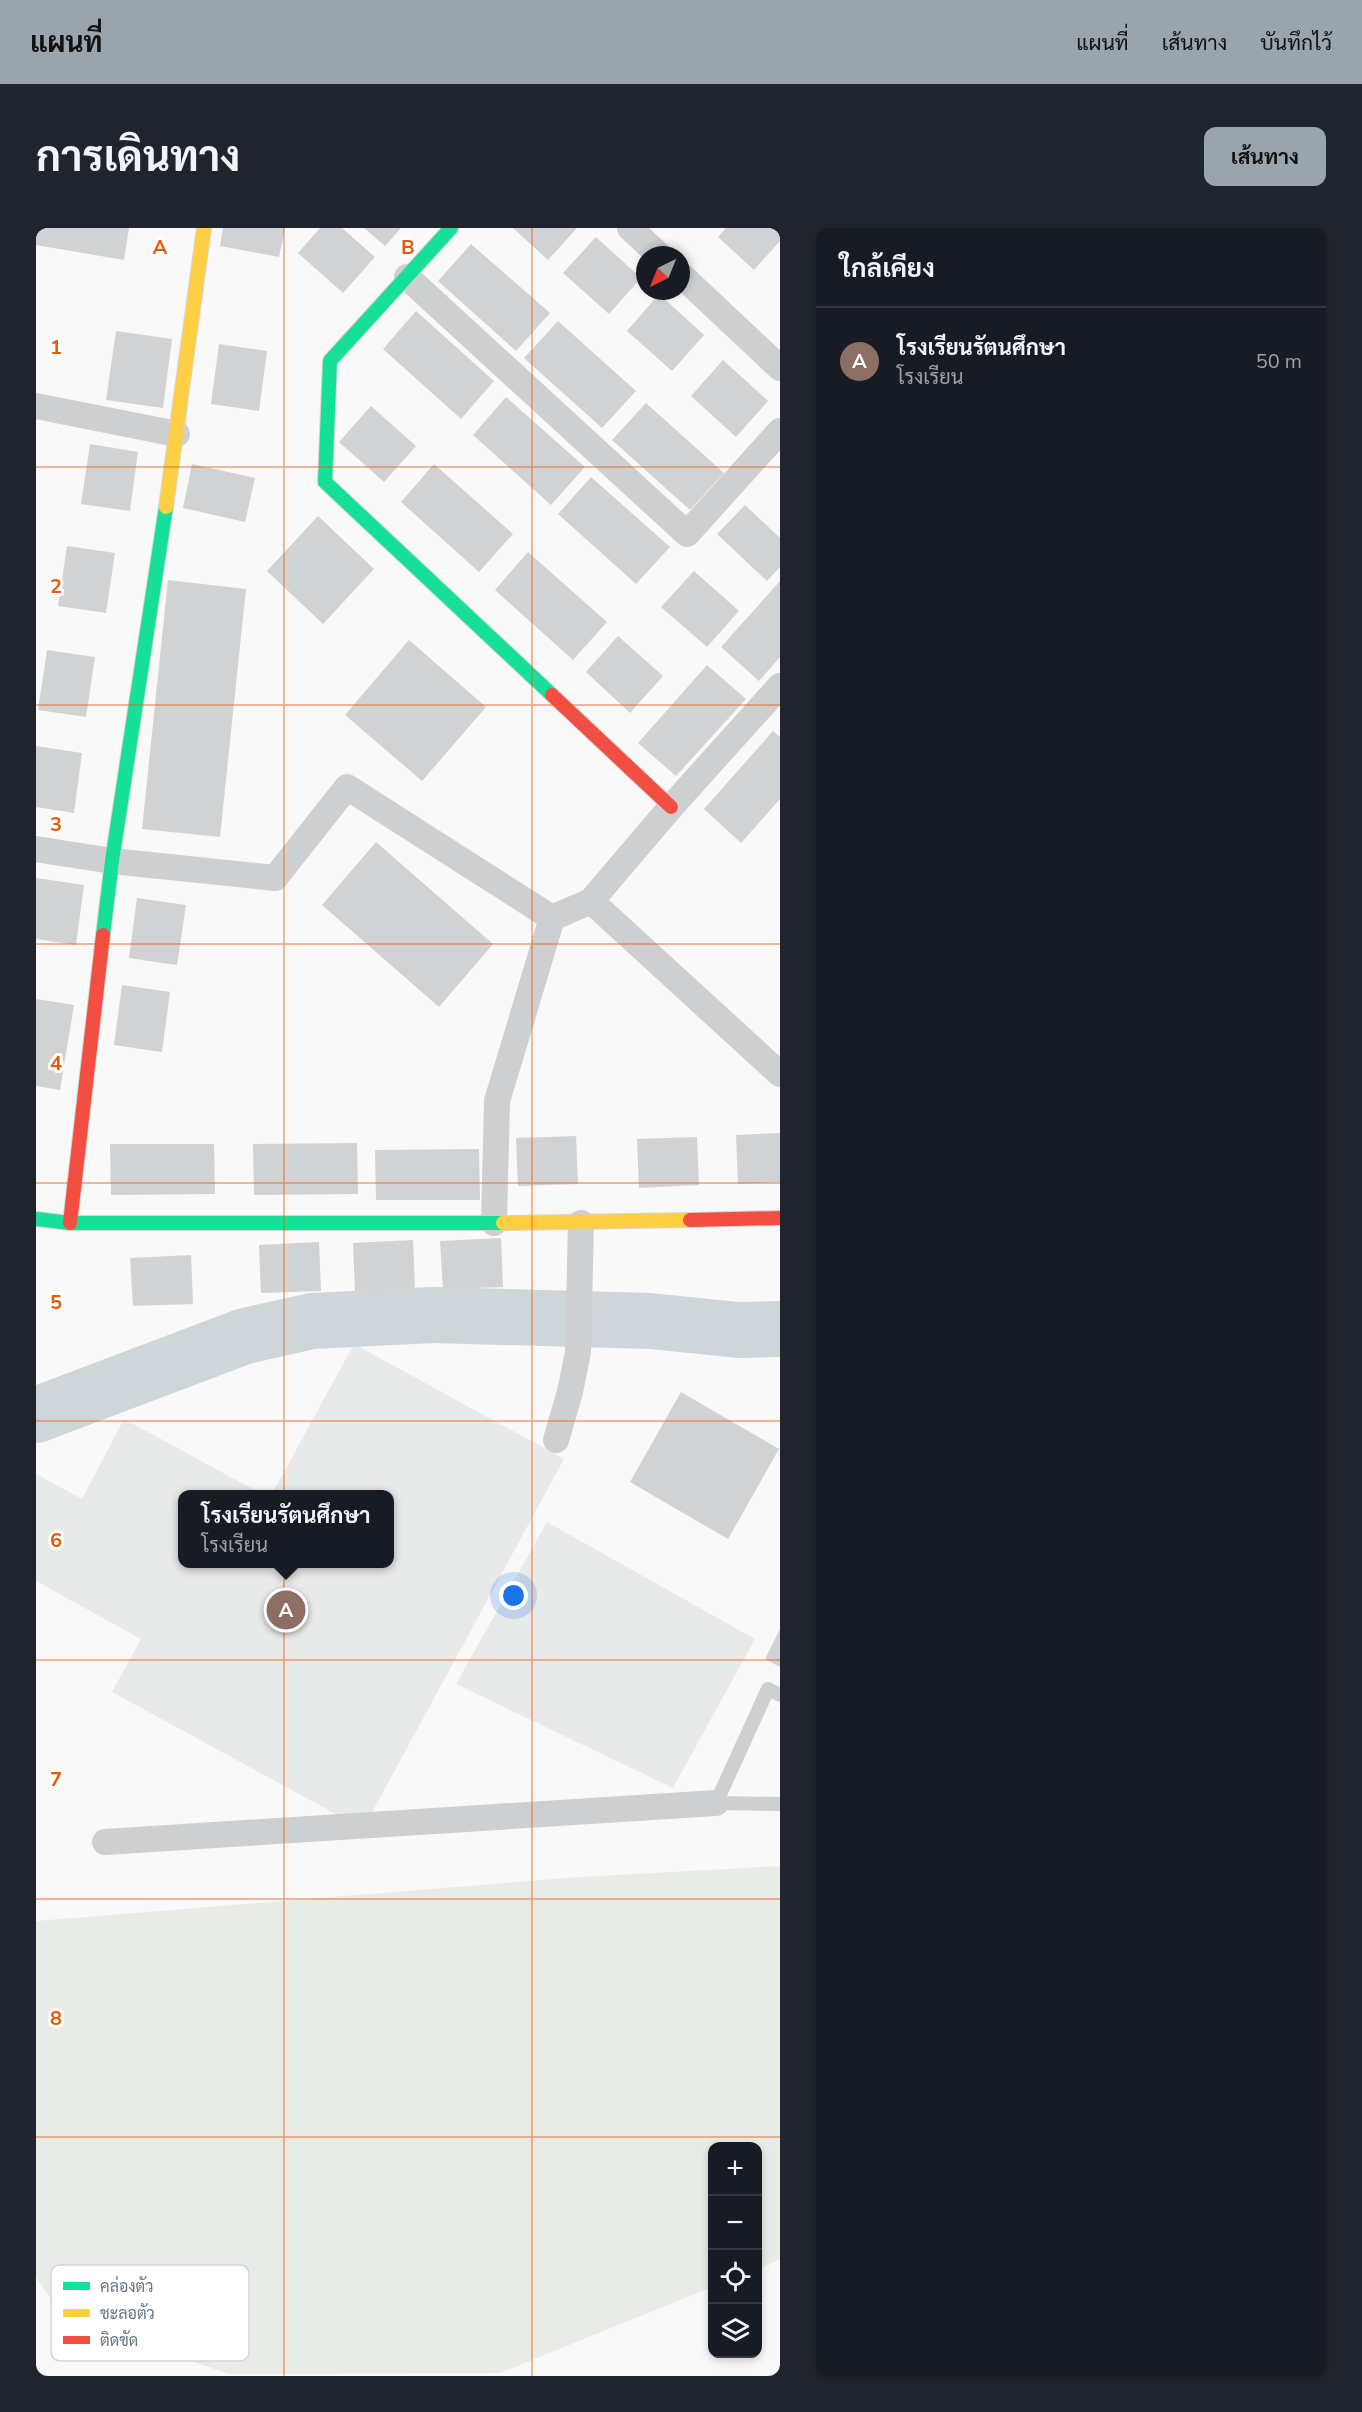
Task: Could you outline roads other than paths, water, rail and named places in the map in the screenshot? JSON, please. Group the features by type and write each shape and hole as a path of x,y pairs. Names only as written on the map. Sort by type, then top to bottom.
{"street":[{"path":"70,1223 112,861 177,434 204,228"},
{"path":"451,228 330,361 325,482 671,807"},
{"path":"630,228 649,246"},
{"path":"407,277 687,534 780,430"},
{"path":"690,283 780,368"},
{"path":"36,406 177,434"},
{"path":"494,1223 496,1101 552,918 591,901 671,807 780,686"},
{"path":"36,849 112,861 275,878 347,787 552,918"},
{"path":"591,901 780,1074"},
{"path":"36,1219 70,1223 581,1223 780,1218"},
{"path":"556,1440 570,1392 578,1352 581,1223"},
{"path":"105,1842 716,1803"}],"lane":[{"path":"780,1695 768,1689 716,1803 780,1804"}],"waterway":[{"path":"36,1415 245,1336 312,1321 433,1315 650,1321 739,1330 780,1329"}],"place":[{"name":"โรงเรียนรัตนศึกษา","path":"286,1610"}]}
